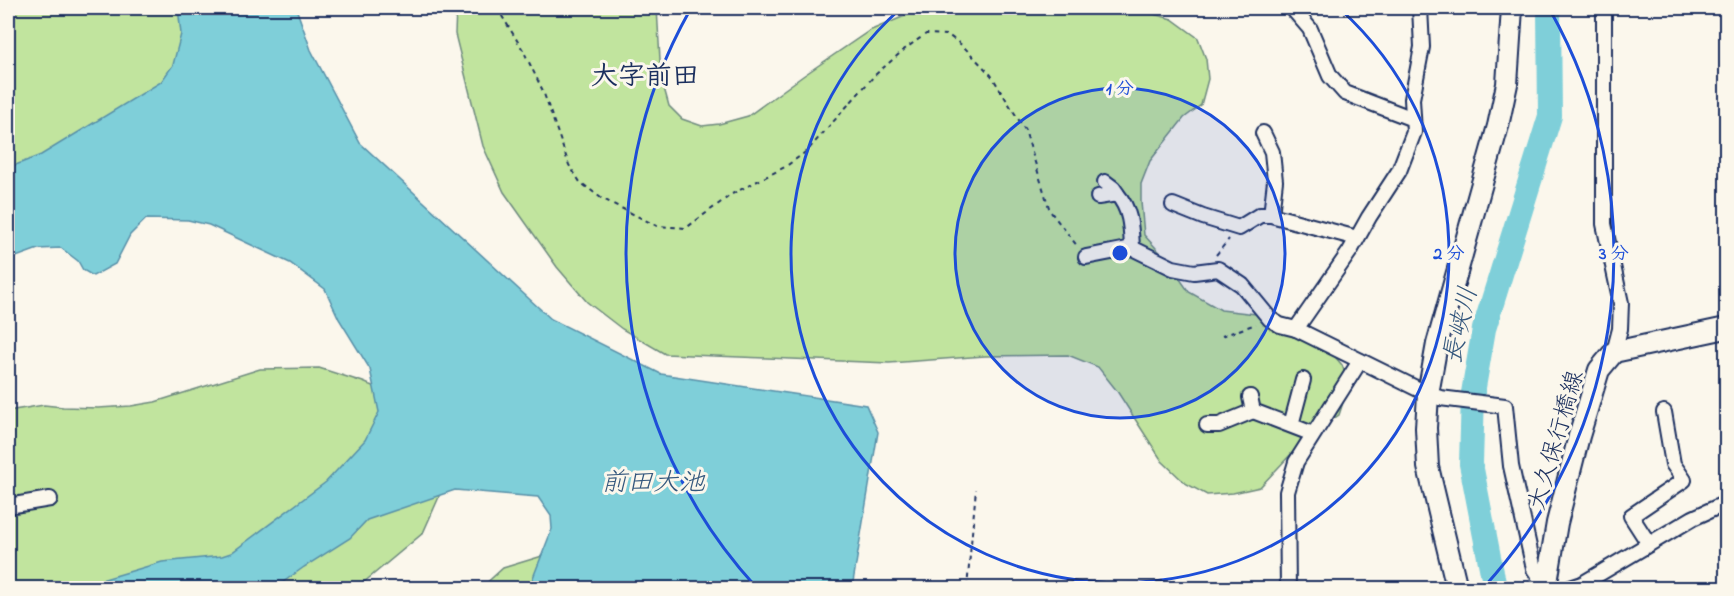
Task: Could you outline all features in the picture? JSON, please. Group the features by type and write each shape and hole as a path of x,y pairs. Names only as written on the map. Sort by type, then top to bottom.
{"street":[{"path":"1292,8 1310,29 1330,76 1345,93 1413,119"},
{"path":"1296,329 1350,251 1399,171 1414,132 1412,99 1422,47 1420,8"},
{"path":"1457,588 1428,467 1426,428 1434,396 1437,344 1498,126 1507,84 1512,8"},
{"path":"1604,8 1605,224 1621,303 1620,329 1614,352"},
{"path":"1263,133 1272,152 1275,181 1271,215"},
{"path":"1105,182 1124,202 1130,218 1132,248"},
{"path":"1098,197 1117,194"},
{"path":"1173,205 1239,228 1260,215 1271,215 1357,238"},
{"path":"1086,257 1132,248 1173,268 1194,272 1218,269 1242,285 1270,319 1280,325 1296,329 1434,396 1505,405 1511,466 1534,569 1546,588"},
{"name":"大久保行橋線","path":"1546,588 1557,523 1579,436 1599,370 1614,352 1726,328"},
{"path":"1288,588 1287,492 1296,462 1360,360"},
{"path":"1291,425 1303,380"},
{"path":"1207,425 1219,425 1251,404 1313,434"},
{"path":"1649,544 1631,516 1684,480 1673,464 1664,412"},
{"path":"8,506 50,499"},
{"path":"1570,588 1582,584 1693,518 1726,503"}],"path":[{"path":"497,8 543,92 569,165 580,182 601,198 657,226 686,228 732,194 785,168 807,151 875,75 906,48 926,34 948,35 963,46 991,75 1025,130 1050,211 1086,257"},
{"path":"1211,269 1215,256 1239,228"},
{"path":"1222,336 1270,319"},
{"path":"967,588 976,489"}],"green space":[{"path":"8,8 181,8 199,57 8,219"},
{"path":"456,8 657,8 661,77 669,106 682,119 702,126 748,116 869,31 924,8 1131,8 1172,19 1198,38 1206,59 1208,79 1201,105 1184,118 1150,161 1141,184 1144,235 1166,259 1189,292 1221,310 1265,315 1325,345 1342,365 1349,384 1339,415 1308,436 1260,487 1233,493 1207,495 1185,483 1162,461 1117,391 1098,367 1068,355 985,356 889,363 665,354 622,329 587,302 557,267 504,192 483,146 455,34"},
{"path":"319,368 363,382 417,405 431,453 439,497 423,533 357,588 8,588 8,411 44,405 98,408 131,406 155,402 260,369"},
{"path":"565,549 632,588 481,588 503,568"}],"water":[{"name":"前田大池","path":"178,8 296,8 311,50 360,143 551,319 661,374 866,405 878,432 852,588 529,588 552,529 551,516 538,497 455,490 367,520 350,538 275,588 86,588 98,581 162,562 222,556 231,553 326,482 365,440 379,412 370,369 339,319 325,289 290,263 209,225 188,220 146,219 130,235 115,264 93,276 83,270 78,261 61,248 38,249 8,260 8,168 41,155 161,82 173,65 181,34"}],"waterway":[{"name":"長峡川","path":"1495,588 1471,464 1473,393 1484,329 1550,116 1549,8"}],"district":[{"name":"大字前田","path":"645,75"}]}
